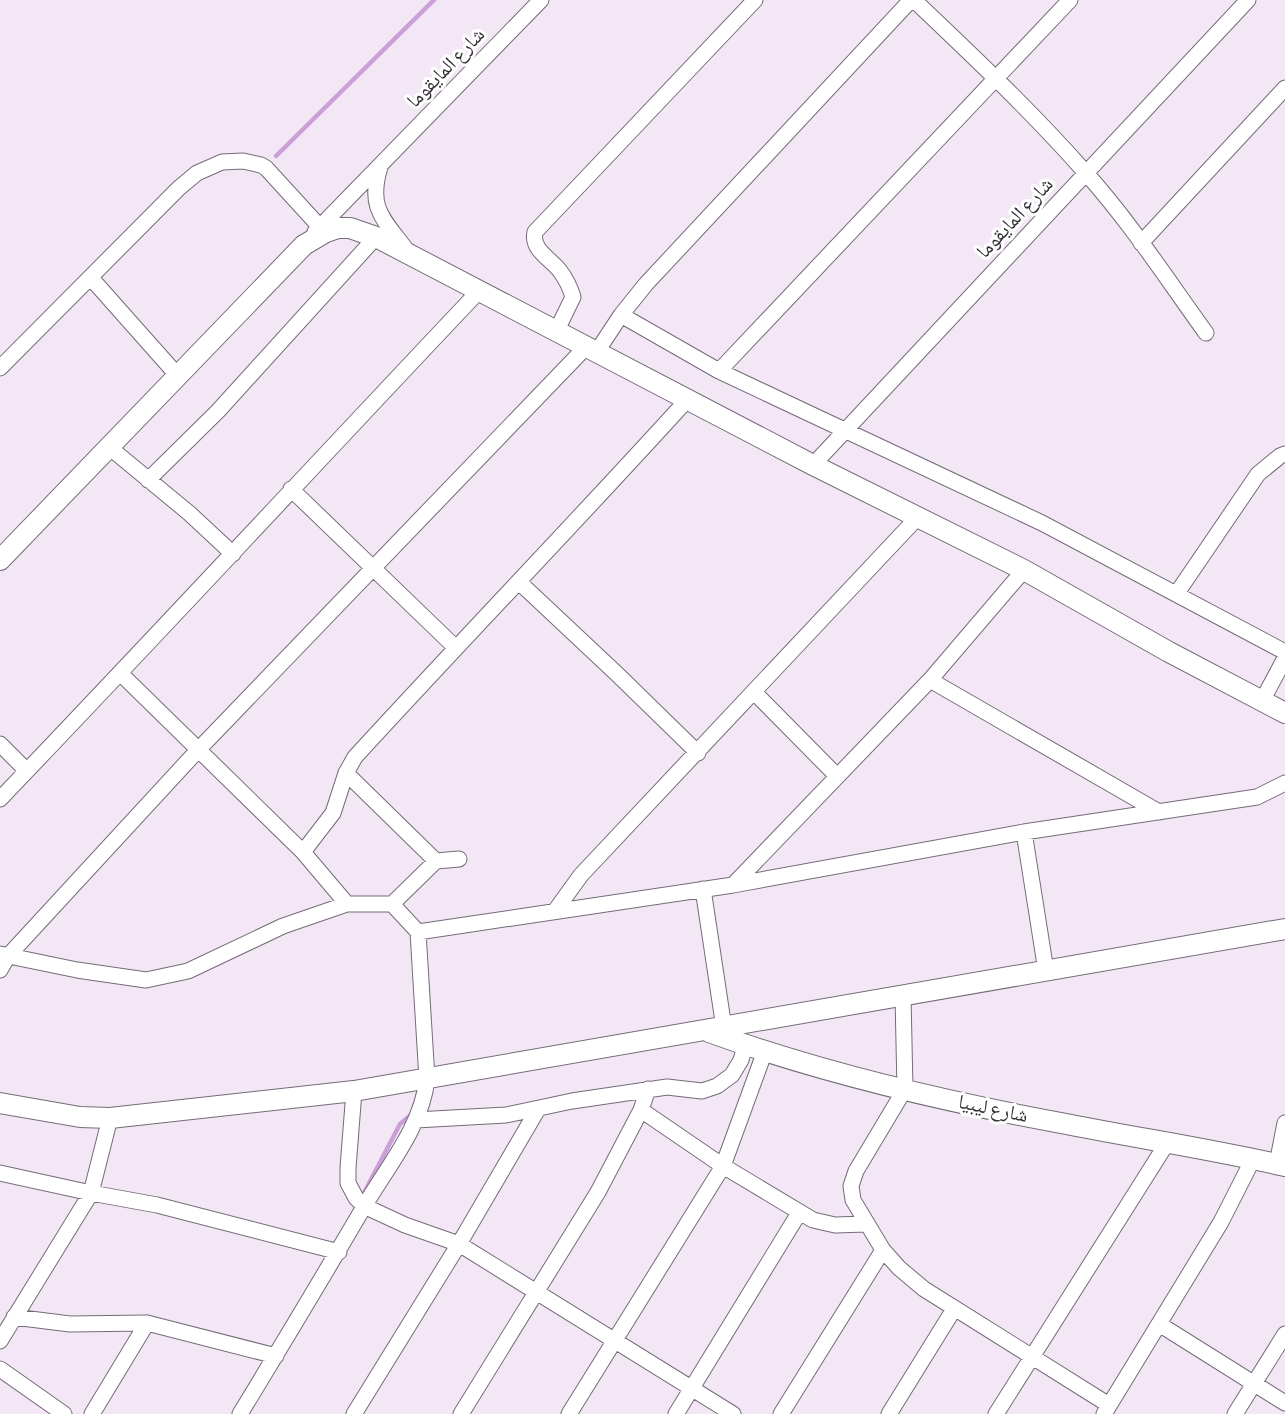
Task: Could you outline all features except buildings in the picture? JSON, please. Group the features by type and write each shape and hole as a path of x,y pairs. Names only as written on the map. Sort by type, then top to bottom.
{"main road":[{"path":"0,560 303,245 326,232 338,228 350,228 376,237 591,351 917,518 1024,570 1285,713"},
{"path":"0,1103 80,1117 110,1118 354,1091 1285,929"},
{"name":"شارع ليبيا","path":"715,1030 744,1046 905,1089 1059,1123 1281,1165"}],"street":[{"name":"شارع المايقوما","path":"303,245 541,0"},
{"path":"556,332 573,297 568,282 558,268 537,248 534,240 535,232 754,0"},
{"path":"0,970 4,955 374,567 591,351 646,284 913,0 996,79 1086,173 1141,243 1206,333"},
{"path":"719,371 1070,0"},
{"name":"شارع المايقوما","path":"813,465 1248,0"},
{"path":"1141,243 1285,88"},
{"path":"0,368 179,188 197,174 222,162 243,161 266,168 320,227"},
{"path":"381,165 375,184 374,197 377,209 409,254"},
{"path":"148,480 218,411 376,237"},
{"path":"91,278 178,376"},
{"path":"0,799 479,291"},
{"path":"621,315 719,371 1042,523 1285,652"},
{"path":"303,852 333,813 346,773 355,757 687,400"},
{"path":"109,447 189,513 233,554"},
{"path":"1177,593 1258,474 1285,454"},
{"path":"291,489 456,648"},
{"path":"555,911 581,875 917,518"},
{"path":"733,885 930,681 1024,570"},
{"path":"519,582 698,753"},
{"path":"1262,701 1285,658"},
{"path":"120,673 303,852 347,904"},
{"path":"930,681 1158,812"},
{"path":"754,693 837,776"},
{"path":"0,744 27,771"},
{"path":"346,773 436,861"},
{"path":"418,932 733,885 1024,832 1257,797 1285,783"},
{"path":"1024,832 1046,971"},
{"path":"4,955 77,970 146,980 188,971 283,926 347,904 392,904 436,861 459,859"},
{"path":"703,889 715,1030"},
{"path":"240,1414 416,1120 426,1094 428,1079 418,932 392,904"},
{"path":"903,996 905,1089 856,1171 851,1186 853,1200 883,1250 899,1268 924,1289 1032,1357 1106,1410 1221,1222 1253,1159"},
{"path":"416,1120 483,1118 648,1089 702,1090 717,1086 732,1076 741,1060 744,1046"},
{"path":"569,1414 723,1166 765,1051"},
{"path":"461,1414 598,1192 641,1110 648,1089"},
{"path":"354,1091 348,1184 364,1206 405,1225 459,1244 733,1414"},
{"path":"354,1414 459,1244 538,1109"},
{"path":"641,1110 723,1166 799,1213 813,1220 834,1225 866,1224"},
{"path":"0,1341 91,1193 110,1118"},
{"path":"1281,1165 1285,1123"},
{"path":"996,1414 1167,1143"},
{"path":"0,1173 157,1205 339,1252"},
{"path":"676,1414 799,1213"},
{"path":"781,1414 883,1250"},
{"path":"889,1414 954,1309"},
{"path":"14,1317 70,1324 147,1323 276,1356"},
{"path":"92,1414 147,1323"},
{"path":"1159,1324 1285,1403"},
{"path":"1235,1414 1285,1334"},
{"path":"0,1369 64,1414"}],"waterway":[{"path":"276,156 434,0"},
{"path":"364,1193 400,1124 412,1114"}]}
